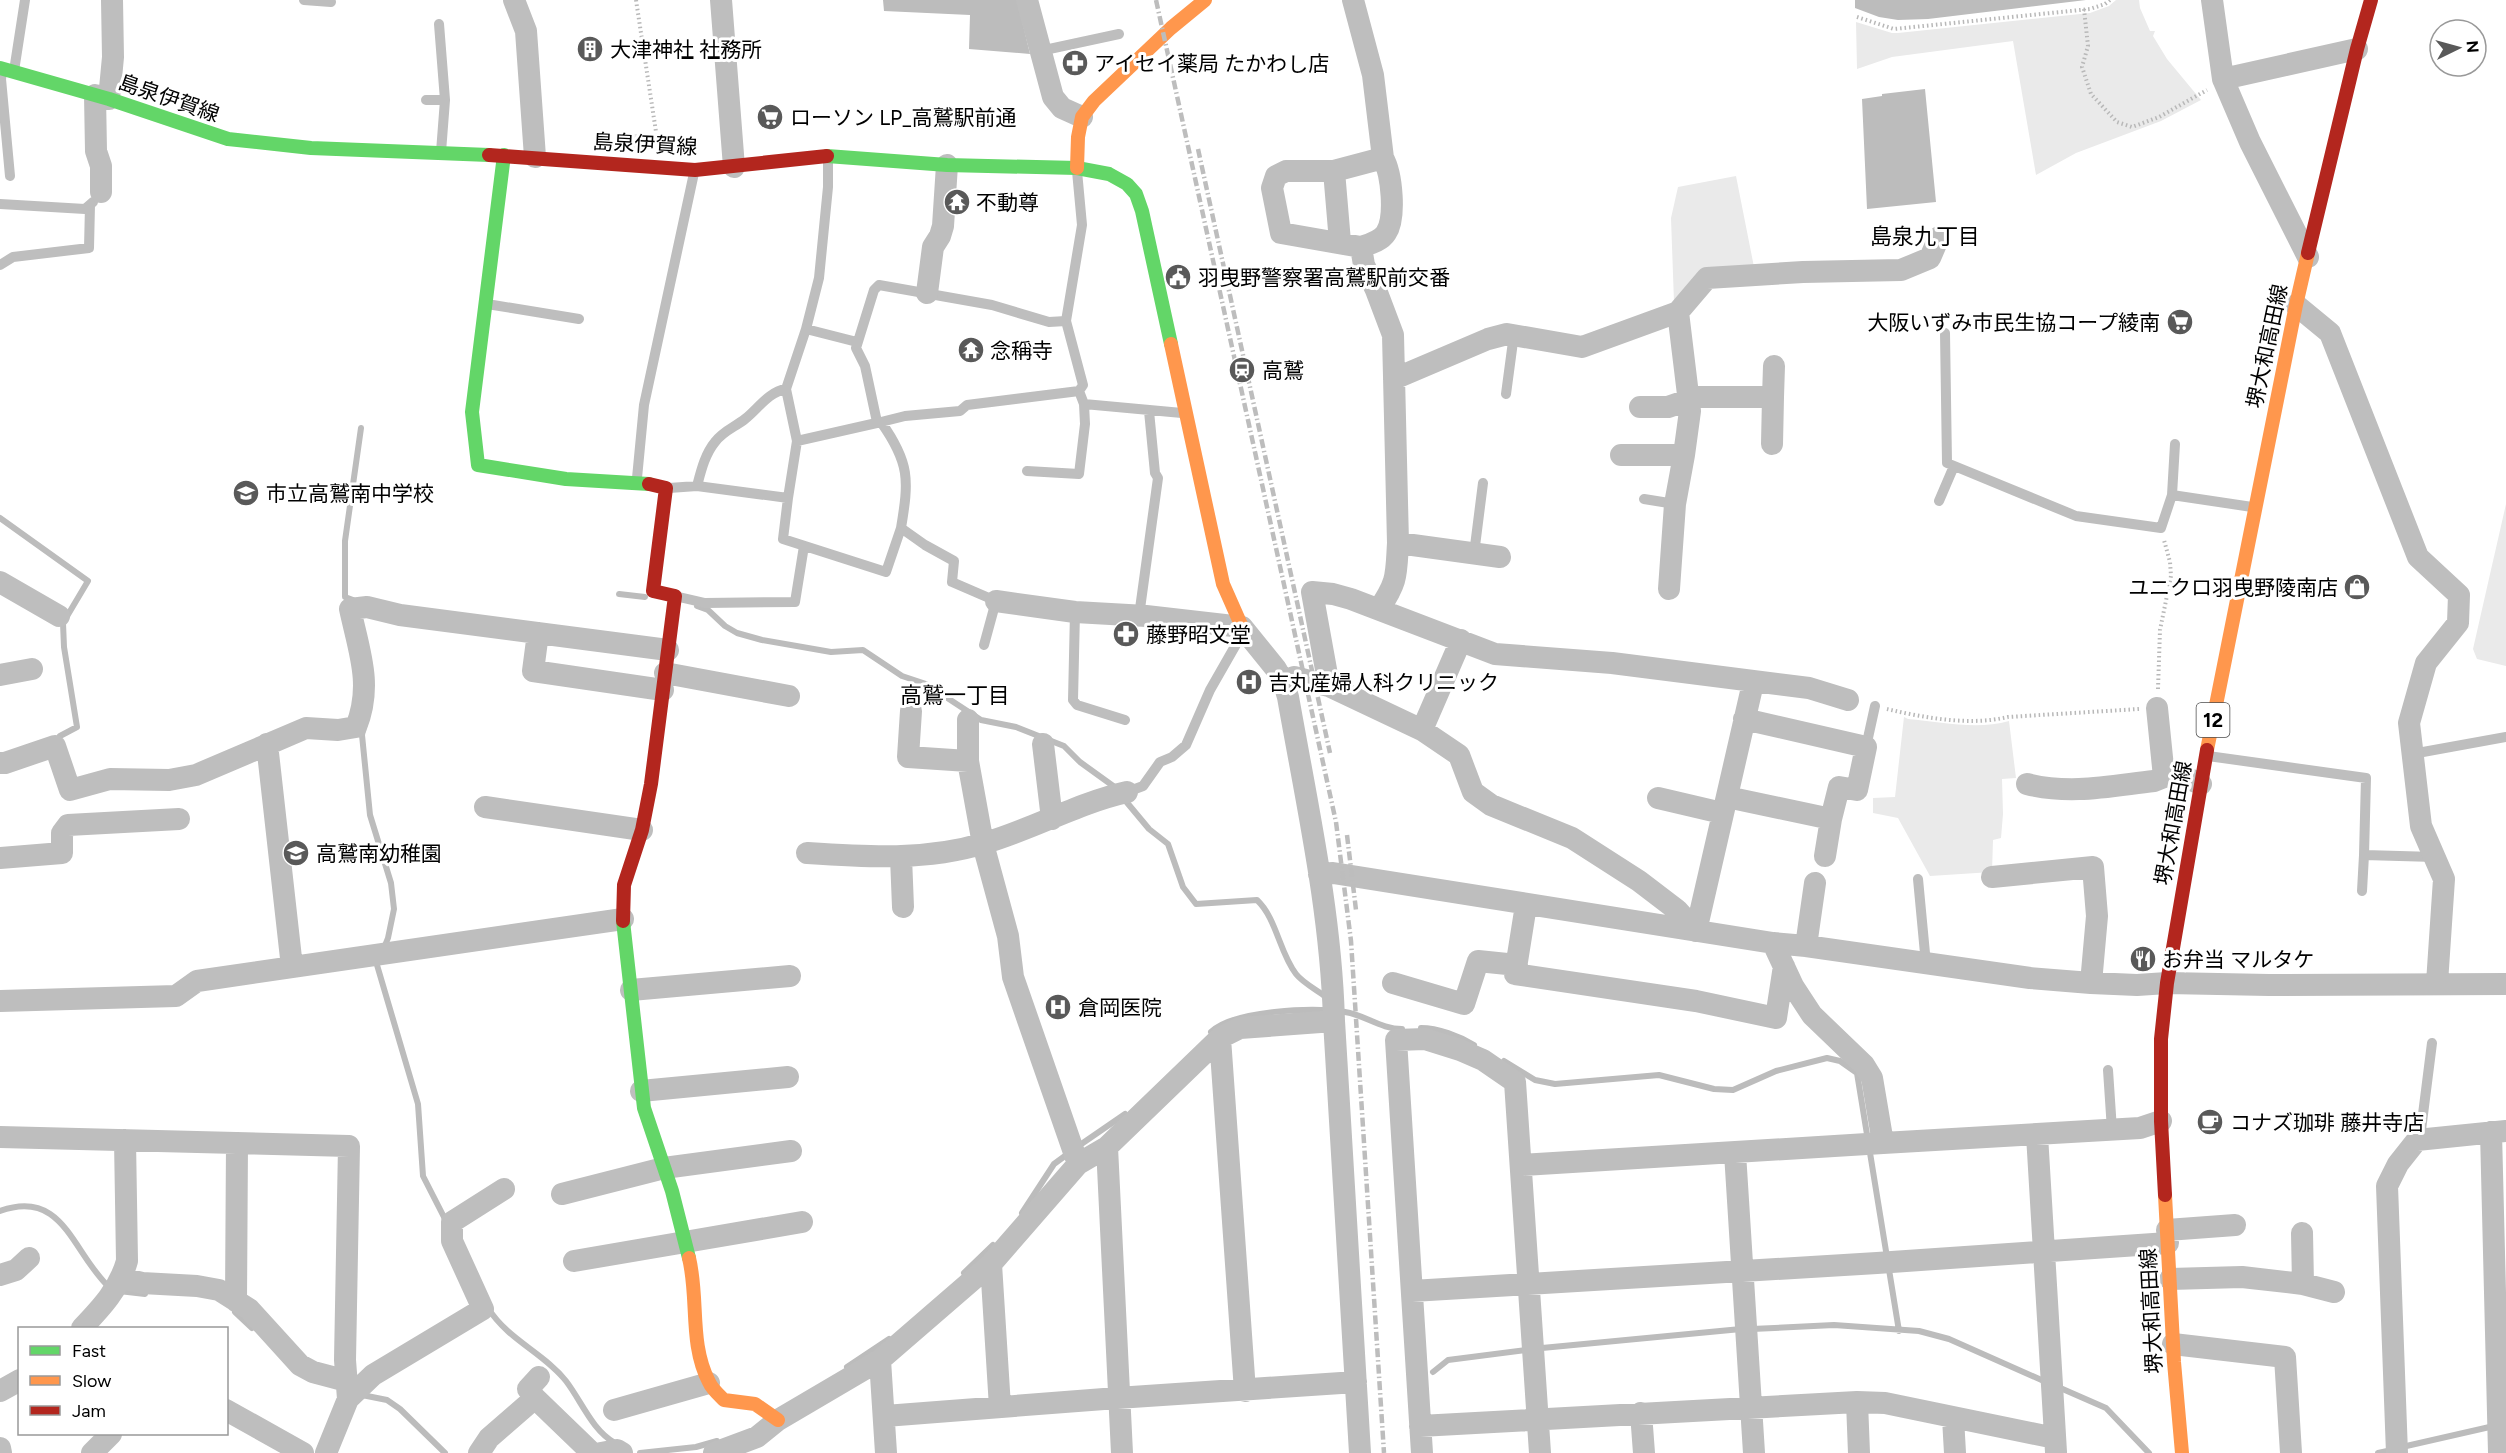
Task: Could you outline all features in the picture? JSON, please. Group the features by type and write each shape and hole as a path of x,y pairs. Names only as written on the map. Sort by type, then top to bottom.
{"main road":[{"path":"1077,168 1078,137 1082,117 1094,100 1205,0"},
{"name":"堺大和高田線","path":"2182,1453 2161,1121 2161,1039 2167,983 2206,756 2296,305 2357,49 2371,0"},
{"name":"島泉伊賀線","path":"6,69 102,97 228,139 311,148 535,156 695,170 828,156 947,165 1077,168 1109,174 1127,184 1136,194 1142,211 1223,584 1242,627"},
{"path":"504,155 472,412 478,465 566,479 637,482 666,488 653,591 675,596 651,784 642,830 624,885 623,919 641,1091 693,1275 696,1341 709,1383 724,1400 755,1404 778,1420"}],"street":[{"path":"95,199 101,165 96,151 102,97 113,57 112,0"},
{"path":"514,0 526,31 535,156"},
{"path":"721,0 734,167"},
{"path":"1027,0 1053,97 1062,108 1082,117"},
{"path":"1353,0 1373,75 1383,158 1388,167 1393,219 1385,236 1373,243 1351,244 1281,233 1272,188 1276,176 1286,171 1334,171 1383,158"},
{"path":"2212,0 2223,79 2250,142 2308,257"},
{"path":"2223,79 2357,49"},
{"path":"927,293 932,253 943,226 947,165"},
{"path":"1334,171 1351,244 1364,265 1394,334 1397,422 1397,575 1393,589 1380,609"},
{"path":"1394,379 1488,339 1514,334 1582,347 1678,312 1707,278 1803,272 1901,270 1930,258 1940,237"},
{"path":"2296,305 2330,333 2418,557 2460,595 2458,623 2426,663 2409,723 2421,826 2444,879 2437,983"},
{"path":"1669,589 1675,504 1690,411 1678,312"},
{"path":"1772,444 1774,366"},
{"path":"1640,407 1668,407 1688,399 1773,397"},
{"path":"1621,455 1684,455"},
{"path":"1398,543 1500,557"},
{"path":"0,582 59,616"},
{"path":"1329,686 1312,592 1332,594 1380,609 1495,654 1612,663 1809,688 1848,700"},
{"path":"996,601 1075,612 1140,616 1242,627 1283,681 1319,874 1332,966 1360,1453"},
{"path":"0,763 55,746 70,790 110,779 169,780 196,775 306,728 356,727 363,711 366,684 350,609 367,607 400,615 668,650"},
{"path":"538,633 533,671 789,696"},
{"path":"1422,730 1461,640"},
{"path":"0,675 32,669"},
{"path":"1283,681 1294,677 1329,686 1422,730 1459,756 1473,792 1491,806 1572,838 1640,880 1677,910 1696,931"},
{"path":"1696,931 1753,682"},
{"path":"2157,708 2164,777"},
{"path":"910,711 908,757 968,761"},
{"path":"1744,719 1866,747 1857,790 1839,787 1825,856"},
{"path":"969,720 968,761 983,844 1008,936 1013,977 1078,1164"},
{"path":"267,744 292,967"},
{"path":"1043,744 1052,819"},
{"path":"2027,784 2053,790 2083,789 2182,776 2201,784"},
{"path":"807,853 901,857 983,844 1110,796 1128,792"},
{"path":"1658,798 1831,819"},
{"path":"485,807 642,830"},
{"path":"0,858 62,853 62,833 68,825 179,819"},
{"path":"901,857 903,907"},
{"path":"1992,877 2093,867 2097,916 2091,983"},
{"path":"1319,874 1333,873 1773,944 1806,946 2030,978 2137,985 2167,983 2506,984"},
{"path":"1806,946 1815,883"},
{"path":"1526,905 1515,974 1696,1001 1776,1018 1784,966"},
{"path":"0,1001 176,996 197,981 623,919"},
{"path":"1773,944 1812,1015 1864,1065 1872,1078 1873,1144"},
{"path":"1393,983 1464,1004 1478,961 1517,965"},
{"path":"631,990 790,976"},
{"path":"714,1453 756,1445 778,1420 880,1360 991,1264 1078,1164 1107,1147 1220,1038 1240,1028 1334,1021"},
{"path":"1220,1038 1245,1391"},
{"path":"1422,1453 1396,1040 1425,1039 1483,1060 1515,1082 1540,1453"},
{"path":"641,1091 788,1077"},
{"path":"1522,1165 2112,1130 2140,1128 2161,1121"},
{"path":"2397,1446 2387,1185 2398,1164 2417,1140 2498,1132 2499,1453"},
{"path":"1420,1426 1857,1402 1886,1403 1953,1418 2056,1446 2042,1252 2037,1135"},
{"path":"0,1137 349,1146 345,1360 347,1390 326,1453"},
{"path":"84,1327 110,1299 122,1278 127,1261 125,1140"},
{"path":"236,1301 237,1143"},
{"path":"1107,1147 1117,1398 1122,1453"},
{"path":"562,1194 664,1168 791,1151"},
{"path":"1735,1153 1754,1453"},
{"path":"347,1390 483,1309 452,1241 452,1222 504,1189"},
{"path":"574,1261 684,1240 802,1222"},
{"path":"1412,1290 2042,1252 2235,1225"},
{"path":"2302,1233 2303,1284"},
{"path":"0,1275 16,1270 29,1258"},
{"path":"991,1264 1000,1407"},
{"path":"2170,1279 2242,1277 2303,1284 2334,1292"},
{"path":"122,1278 142,1284 197,1286 219,1290 249,1309 300,1365 347,1390"},
{"path":"2174,1344 2285,1357 2291,1453"},
{"path":"880,1360 886,1453"},
{"path":"0,1391 18,1381"},
{"path":"885,1416 1356,1382"},
{"path":"615,1410 709,1383"},
{"path":"479,1453 489,1438 537,1388 592,1453"},
{"path":"1857,1402 1859,1453"},
{"path":"228,1411 303,1453"},
{"path":"1641,1413 1644,1453"},
{"path":"1953,1418 1955,1453"},
{"path":"92,1453 110,1435"},
{"path":"0,1448 1,1453"},
{"path":"601,1453 617,1450 622,1453"}],"lane":[{"path":"10,176 1,79 6,69 25,0"},
{"path":"304,0 331,2"},
{"path":"439,24 445,100 441,152"},
{"path":"1041,51 1119,34"},
{"path":"426,100 445,100"},
{"path":"828,156 827,197 819,278 806,329 786,389 797,441 783,539 886,572 901,528 906,496 905,467 897,444 879,422 865,366 856,348 874,290 879,285 992,305 1049,322 1066,321"},
{"path":"797,441 904,416 960,411 967,405 1079,391 1083,385 1066,321 1082,225 1077,168"},
{"path":"637,482 644,405 695,170"},
{"path":"0,204 85,209 95,199"},
{"path":"0,265 13,257 89,248 95,199"},
{"path":"487,304 579,319"},
{"path":"806,329 857,342"},
{"path":"1945,333 1947,463 2076,516 2161,528 2172,495 2175,444"},
{"path":"1506,394 1514,334"},
{"path":"697,486 707,456 715,442 727,430 745,420 764,400 786,389"},
{"path":"1027,471 1079,474 1085,424 1084,404 1079,391"},
{"path":"1084,404 1186,413"},
{"path":"1140,616 1158,478 1155,474 1149,411"},
{"path":"1939,501 1954,466"},
{"path":"1474,554 1483,483"},
{"path":"666,488 697,486 788,498"},
{"path":"2172,495 2256,508"},
{"path":"1644,499 1675,504"},
{"path":"901,528 954,561 952,582 996,601 984,645"},
{"path":"675,596 705,603 795,602 804,546"},
{"path":"1075,612 1074,700 1077,705 1125,720"},
{"path":"1128,792 1143,786 1160,762 1172,757 1186,745 1210,690 1238,641 1242,627"},
{"path":"1866,747 1875,706"},
{"path":"2412,754 2506,737"},
{"path":"2206,756 2366,778 2362,891"},
{"path":"2364,855 2436,857"},
{"path":"1918,879 1926,964"},
{"path":"2417,1140 2421,1130 2432,1043"},
{"path":"2108,1070 2112,1130"}],"path":[{"path":"636,0 662,168"},
{"path":"1857,17 1894,29 2084,9 2105,4 2110,0"},
{"path":"2084,9 2088,46 2082,67 2091,94 2117,122 2132,127 2159,117 2182,106 2223,79"},
{"path":"644,49 661,47"},
{"path":"1875,706 1918,716 1991,721 2008,717 2157,708 2160,630 2171,576 2170,562 2161,528"}],"shaded area":[{"path":"883,0 1017,0 1030,54 969,49 970,15 884,11"},
{"path":"1855,0 2086,0 1928,19 1898,20 1879,17 1855,8"},
{"path":"2116,0 2139,0 2150,31 2155,31 2153,36 2167,59 2201,100 2161,121 2076,153 2036,175 2013,41 1892,57 1857,69 1856,22 1898,33 2090,13 2109,6"},
{"path":"1925,89 1936,202 1867,209 1862,99 1882,96 1882,94"},
{"path":"639,134 643,142 643,154 616,150 617,135"},
{"path":"1736,176 1754,267 1674,302 1671,218 1678,187"},
{"path":"2506,504 2506,666 2477,659 2473,649"},
{"path":"1904,717 1972,725 2009,721 2016,778 2002,779 2001,838 1993,840 1992,872 1930,876 1898,818 1873,813 1873,798 1895,797"}],"waterway":[{"path":"353,600 345,597 345,541 361,428"},
{"path":"0,518 88,581 63,623 64,647 77,727 60,736"},
{"path":"619,594 645,597"},
{"path":"697,606 708,610 725,626 737,633 762,640 831,652 863,650 902,676 926,684 981,720 1016,727 1064,746 1080,762 1116,788"},
{"path":"363,730 370,815 391,883 394,909 384,948"},
{"path":"1124,799 1149,829 1168,844 1183,887 1196,904 1257,900 1269,916 1296,974 1326,997"},
{"path":"379,961 377,965 418,1104 423,1176 447,1223"},
{"path":"1211,1032 1237,1019 1295,1010 1345,1012 1387,1027 1402,1029"},
{"path":"1421,1028 1448,1033 1474,1045"},
{"path":"1504,1061 1535,1080 1555,1084 1659,1075 1714,1089 1733,1090 1776,1071 1827,1058 1840,1061 1857,1073 1899,1331"},
{"path":"1077,1147 1125,1114"},
{"path":"1022,1213 1054,1164 1069,1153"},
{"path":"0,1211 22,1206 39,1208 53,1216 65,1228 97,1274 110,1288"},
{"path":"964,1273 993,1245"},
{"path":"119,1291 145,1294"},
{"path":"488,1308 506,1329 557,1371 600,1431 615,1443"},
{"path":"235,1312 252,1328"},
{"path":"1752,1329 1834,1325 1919,1331 1949,1339 2046,1382"},
{"path":"1433,1372 1448,1360 1542,1348 1741,1329"},
{"path":"847,1367 889,1339"},
{"path":"2058,1387 2106,1408 2149,1453"},
{"path":"362,1395 387,1400 400,1409 445,1453"},
{"path":"2402,1447 2494,1426"},
{"path":"640,1453 696,1447 717,1441"},
{"path":"2378,1453 2392,1450"}],"railway":[{"path":"1156,0 1336,822 1351,941 1384,1453"},
{"path":"1198,149 1330,753"},
{"path":"1347,835 1356,910"}],"traffic: fast":[{"path":"0,68 109,99 228,139 311,148 489,155"},
{"path":"504,155 472,412 478,465 566,479 649,484"},
{"path":"827,156 947,165 1077,168 1109,174 1127,184 1136,194 1142,211 1171,344"},
{"path":"623,921 644,1108 672,1191 689,1258"}],"traffic: slow":[{"path":"1077,168 1078,137 1082,117 1094,101 1171,28 1205,0"},
{"path":"2207,750 2308,253"},
{"path":"1171,344 1223,584 1242,627"},
{"path":"2165,1195 2174,1362 2182,1453"},
{"path":"689,1258 699,1352 710,1385 724,1400 755,1404 778,1420"}],"traffic: jam":[{"path":"2308,253 2371,0"},
{"path":"489,155 695,170 827,156"},
{"path":"623,921 624,885 642,830 651,784 675,596 653,591 666,488 649,484"},
{"path":"2165,1195 2161,1121 2161,1039 2167,983 2207,750"}],"place":[{"name":"大津神社 社務所","path":"590,49"},
{"name":"アイセイ薬局 たかわし店","path":"1075,63"},
{"name":"ローソン LP_高鷲駅前通","path":"770,117"},
{"name":"不動尊","path":"957,202"},
{"name":"羽曳野警察署高鷲駅前交番","path":"1178,277"},
{"name":"大阪いずみ市民生協コープ綾南","path":"2180,322"},
{"name":"念稱寺","path":"971,350"},
{"name":"高鷲","path":"1242,370"},
{"name":"市立高鷲南中学校","path":"246,493"},
{"name":"ユニクロ羽曳野陵南店","path":"2357,587"},
{"name":"藤野昭文堂","path":"1126,634"},
{"name":"吉丸産婦人科クリニック","path":"1249,682"},
{"name":"高鷲南幼稚園","path":"296,853"},
{"name":"お弁当 マルタケ","path":"2143,959"},
{"name":"倉岡医院","path":"1058,1007"},
{"name":"コナズ珈琲 藤井寺店","path":"2210,1122"}],"district":[{"name":"島泉九丁目","path":"1925,236"},
{"name":"高鷲一丁目","path":"955,695"}]}
